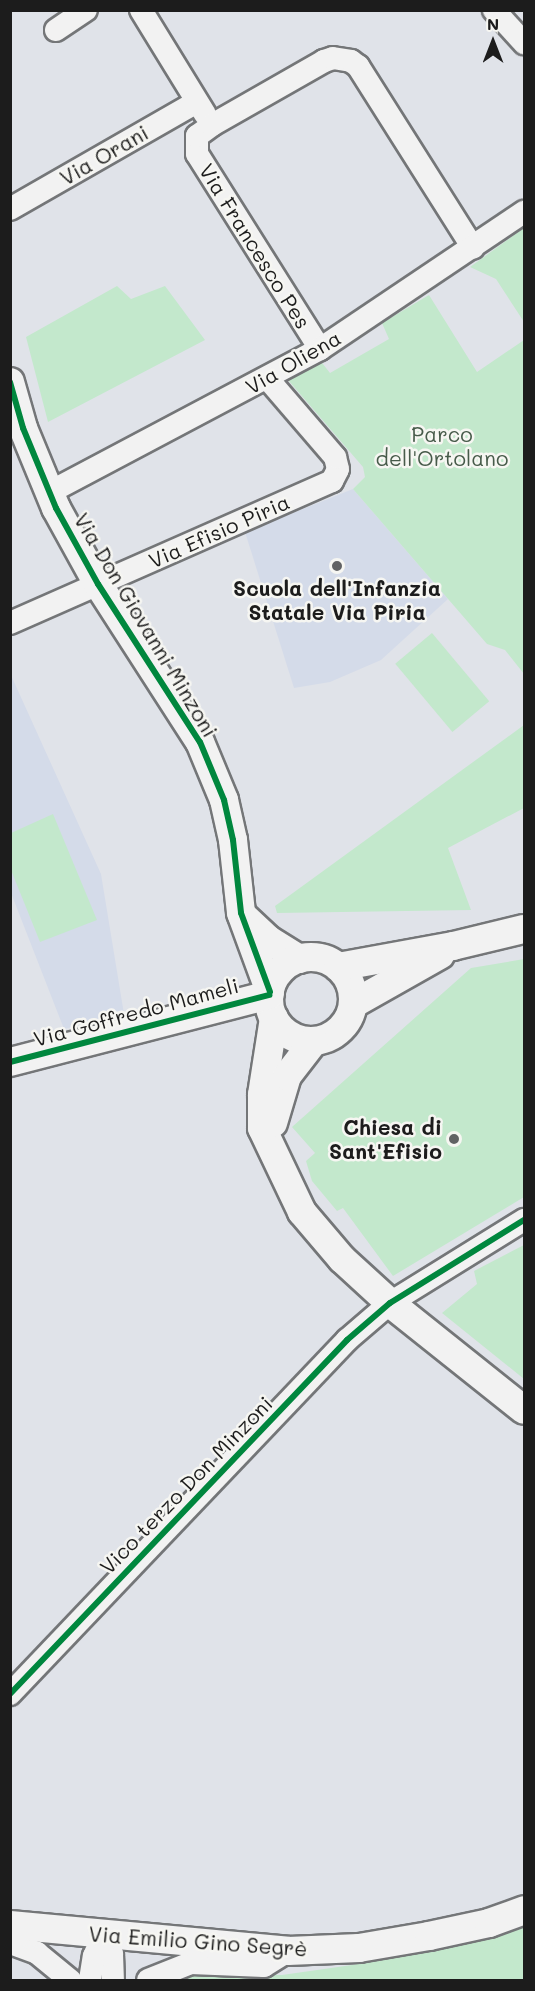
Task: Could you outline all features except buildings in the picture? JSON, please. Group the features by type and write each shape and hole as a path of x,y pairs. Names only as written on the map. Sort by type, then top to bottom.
{"street":[{"path":"56,30 86,10"},
{"path":"141,10 212,125 333,58 342,58 358,66 473,248"},
{"path":"494,10 525,42"},
{"name":"Via Orani","path":"10,209 197,102"},
{"name":"Via Francesco Pes","path":"212,125 195,142 197,154 320,349"},
{"name":"Via Oliena","path":"50,492 320,349 525,212"},
{"name":"Via Efisio Piria","path":"10,623 327,485 336,476 335,457 267,378"},
{"name":"Via Don Giovanni Minzoni","path":"10,382 17,431 98,584 200,742 226,810 241,914 271,1002 262,1095 262,1128 270,1149 302,1212 342,1260 390,1303 525,1410"},
{"path":"241,914 269,940 299,959"},
{"path":"314,1041 287,1034 271,1002 277,974 299,959 313,957 338,967 453,946 525,929"},
{"path":"353,1004 453,946"},
{"path":"270,1149 276,1103 287,1076 314,1041 340,1029 353,1004 352,990 338,967"},
{"name":"Via Goffredo Mameli","path":"10,1062 271,1002"},
{"name":"Vico terzo Don Minzoni","path":"10,1694 348,1340 390,1303 525,1220"},
{"name":"Via Emilio Gino Segrè","path":"10,1925 288,1951 359,1948 429,1936 489,1923 525,1910"},
{"path":"90,1980 94,1956 104,1935"},
{"path":"104,1935 112,1954 113,1980"},
{"path":"10,1943 37,1953 70,1980"},
{"path":"148,1980 191,1963 264,1966 288,1951"}],"shaded area":[{"name":"Scuola dell'Infanzia Statale Via Piria","path":"353,489 448,599 381,660 330,682 294,688 245,532"},
{"path":"10,673 101,874 124,1014 64,1029 11,893"}],"green space":[{"path":"524,228 524,322 496,279 470,267"},
{"path":"117,286 131,299 165,286 205,340 48,422 26,337"},
{"name":"Parco dell'Ortolano","path":"429,295 477,372 524,340 524,674 505,650 487,644 353,489 365,477 363,467 288,380 319,359 330,373 389,339 382,323"},
{"path":"432,633 489,701 452,732 395,664"},
{"path":"524,725 524,808 448,848 471,910 277,913 275,906"},
{"path":"53,814 97,920 40,942 11,870 11,833"},
{"path":"524,959 524,1197 393,1276 343,1208 337,1211 312,1181 306,1161 315,1153 292,1127 471,968"},
{"path":"524,1245 524,1379 442,1313 477,1284 474,1271"},
{"path":"524,1924 524,1980 175,1980 194,1975 282,1975 352,1965 442,1947"}],"cycle path":[{"path":"10,382 23,428 56,508 98,584 200,742 224,800 233,840 241,913 270,992"},
{"path":"10,1062 269,995"},
{"path":"10,1694 347,1340 390,1303 524,1220"}],"place":[{"name":"Scuola dell'Infanzia Statale Via Piria","path":"337,566"},
{"name":"Chiesa di Sant'Efisio","path":"454,1139"}]}
